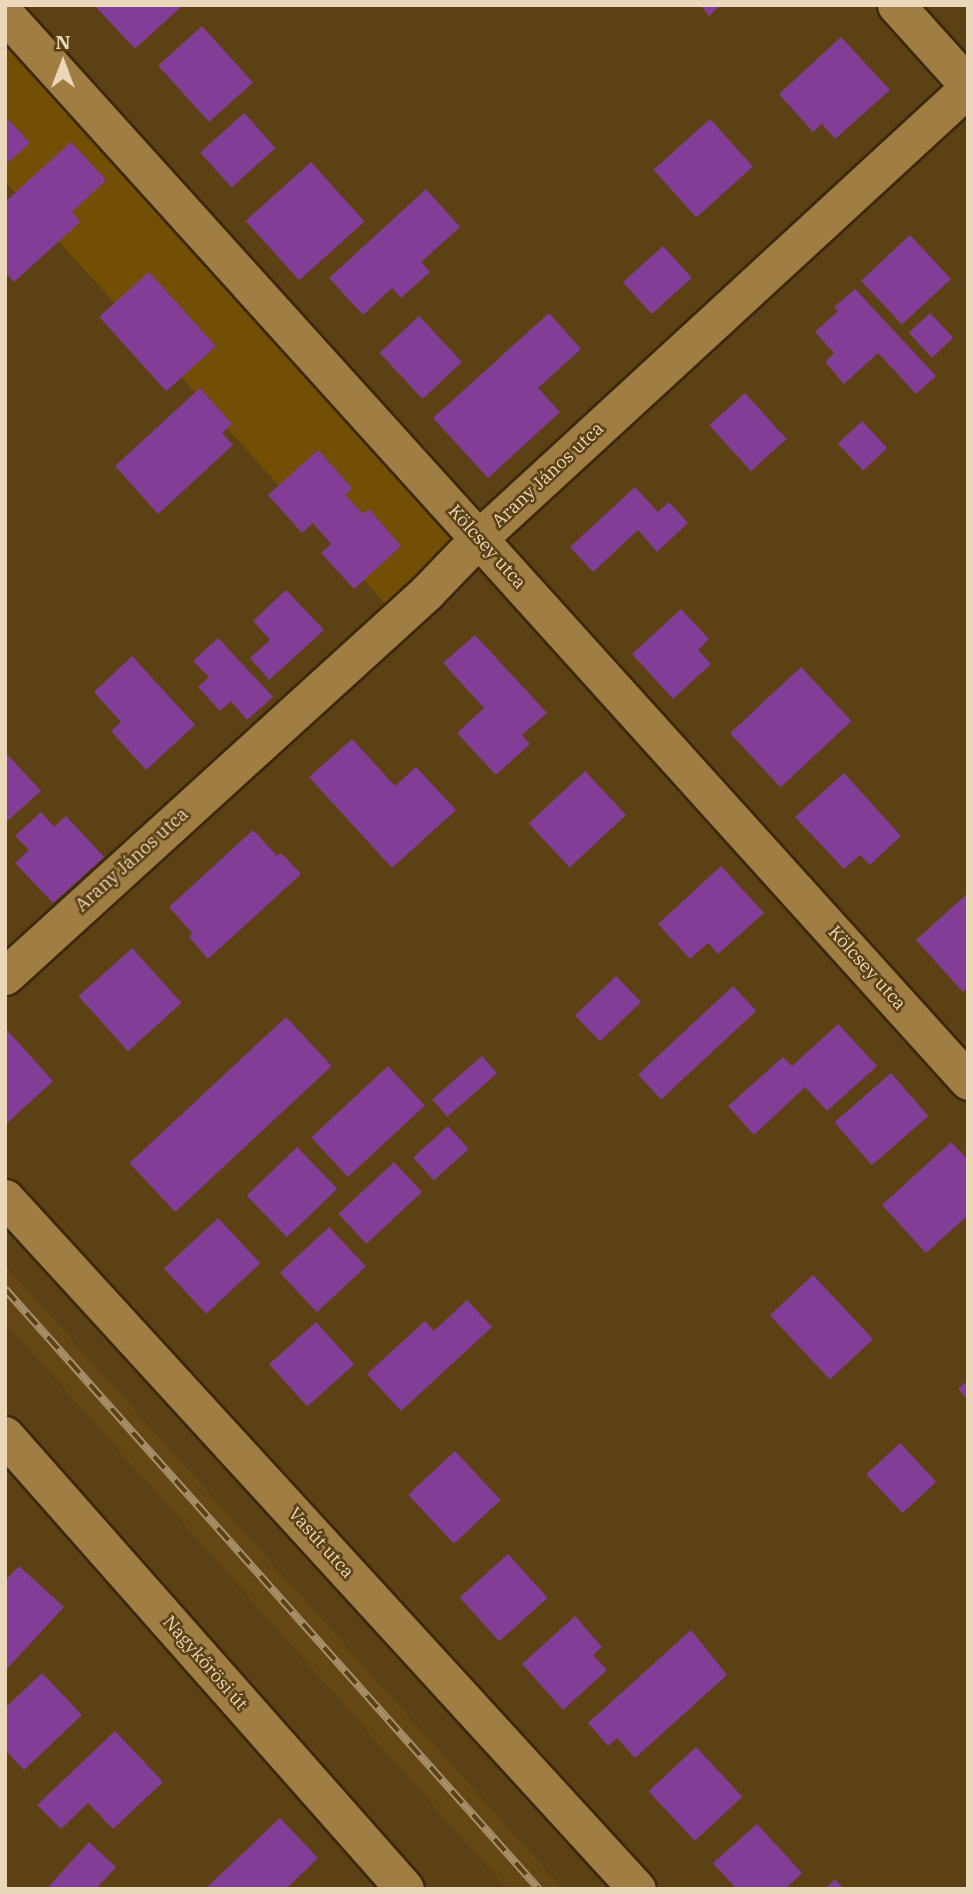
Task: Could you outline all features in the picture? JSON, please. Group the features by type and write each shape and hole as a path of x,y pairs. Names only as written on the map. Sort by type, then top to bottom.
{"main road":[{"name":"Nagykőrösi út","path":"5,1436 405,1889"}],"street":[{"path":"896,5 968,87"},
{"name":"Kölcsey utca","path":"5,14 968,1081"},
{"name":"Arany János utca","path":"5,975 426,593 479,538 968,87"},
{"name":"Vasút utca","path":"5,1198 637,1889"}],"shaded area":[{"path":"5,14 478,539 395,614 5,181"},
{"path":"5,1265 563,1889 507,1889 5,1322"}],"building":[{"path":"94,5 183,5 135,49"},
{"path":"700,5 721,5 709,16"},
{"path":"202,26 253,82 209,122 158,65"},
{"path":"841,37 890,90 835,139 822,124 813,132 779,94"},
{"path":"244,113 275,148 232,187 200,152"},
{"path":"5,116 30,143 5,165"},
{"path":"710,119 753,167 696,217 654,170"},
{"path":"71,142 106,180 72,212 80,222 14,282 5,272 5,202"},
{"path":"311,162 365,221 299,280 246,221"},
{"path":"426,189 460,227 421,262 430,272 401,298 392,288 363,315 329,278"},
{"path":"910,235 951,279 902,325 861,281"},
{"path":"663,246 692,278 652,314 623,282"},
{"path":"149,272 216,346 166,391 99,317"},
{"path":"855,289 936,376 916,394 878,353 844,384 825,362 834,353 815,332 838,311 834,307"},
{"path":"549,313 581,349 538,388 560,412 488,478 433,418"},
{"path":"930,313 953,338 932,358 909,333"},
{"path":"419,316 462,362 422,399 380,353"},
{"path":"200,388 232,424 222,433 233,445 158,514 115,466"},
{"path":"745,393 786,439 751,471 709,425"},
{"path":"862,421 887,448 863,471 838,444"},
{"path":"318,450 352,488 345,495 363,514 369,509 401,546 354,589 321,553 331,544 313,523 302,533 268,495"},
{"path":"635,487 658,512 669,502 688,523 657,552 638,530 593,572 570,547"},
{"path":"286,590 324,630 269,680 250,658 270,640 253,621"},
{"path":"681,609 709,639 698,650 711,664 673,699 632,654"},
{"path":"475,635 547,713 522,735 530,744 496,775 457,733 484,708 443,663"},
{"path":"218,638 273,697 247,720 231,701 220,711 198,687 209,677 193,661"},
{"path":"132,656 195,725 146,770 111,731 121,722 94,692"},
{"path":"801,667 851,721 781,787 730,733"},
{"path":"352,739 395,786 416,767 456,810 392,868 309,777"},
{"path":"5,752 41,791 5,823"},
{"path":"585,771 626,815 570,867 529,824"},
{"path":"844,773 901,836 870,865 860,855 844,869 795,817"},
{"path":"41,812 54,827 66,816 104,857 53,903 15,863 29,850 15,836"},
{"path":"253,830 277,856 281,853 301,874 208,959 189,937 192,933 169,907"},
{"path":"721,866 764,913 718,954 708,943 690,959 658,924"},
{"path":"968,893 968,988 963,992 916,940"},
{"path":"132,948 182,1003 128,1051 78,996"},
{"path":"616,976 641,1002 600,1041 575,1016"},
{"path":"733,986 756,1011 661,1100 638,1075"},
{"path":"286,1017 332,1066 175,1212 129,1163"},
{"path":"838,1024 877,1066 827,1111 805,1087 754,1135 728,1106 783,1057 792,1066"},
{"path":"7,1030 53,1081 5,1125 5,1032"},
{"path":"482,1056 497,1073 447,1117 432,1099"},
{"path":"388,1066 425,1105 348,1177 311,1138"},
{"path":"891,1073 928,1116 872,1165 834,1122"},
{"path":"448,1126 469,1149 434,1180 413,1157"},
{"path":"951,1142 968,1160 968,1215 926,1253 882,1205"},
{"path":"297,1147 337,1189 287,1237 247,1196"},
{"path":"394,1162 422,1192 366,1244 338,1214"},
{"path":"218,1218 260,1263 206,1314 164,1268"},
{"path":"329,1227 366,1266 317,1312 280,1273"},
{"path":"813,1275 873,1339 830,1380 770,1315"},
{"path":"467,1300 492,1327 401,1411 367,1374 425,1321 434,1331"},
{"path":"316,1322 354,1364 307,1407 269,1364"},
{"path":"968,1380 968,1400 958,1389"},
{"path":"900,1443 936,1482 903,1513 866,1474"},
{"path":"455,1451 501,1500 454,1544 408,1495"},
{"path":"508,1554 547,1598 499,1641 460,1597"},
{"path":"19,1566 64,1607 5,1671 5,1581"},
{"path":"575,1616 602,1647 593,1655 607,1670 563,1710 522,1664"},
{"path":"691,1630 727,1675 635,1758 617,1738 608,1746 588,1723"},
{"path":"42,1673 82,1715 24,1770 5,1750 5,1708"},
{"path":"115,1731 163,1782 113,1829 88,1803 61,1829 37,1805"},
{"path":"696,1747 742,1797 695,1841 648,1791"},
{"path":"280,1818 318,1858 286,1889 205,1889"},
{"path":"757,1824 802,1873 785,1889 736,1889 713,1863"},
{"path":"89,1842 116,1867 96,1889 51,1889 49,1886"},
{"path":"835,1879 844,1889 825,1889"}],"railway":[{"path":"5,1289 539,1889"}]}
